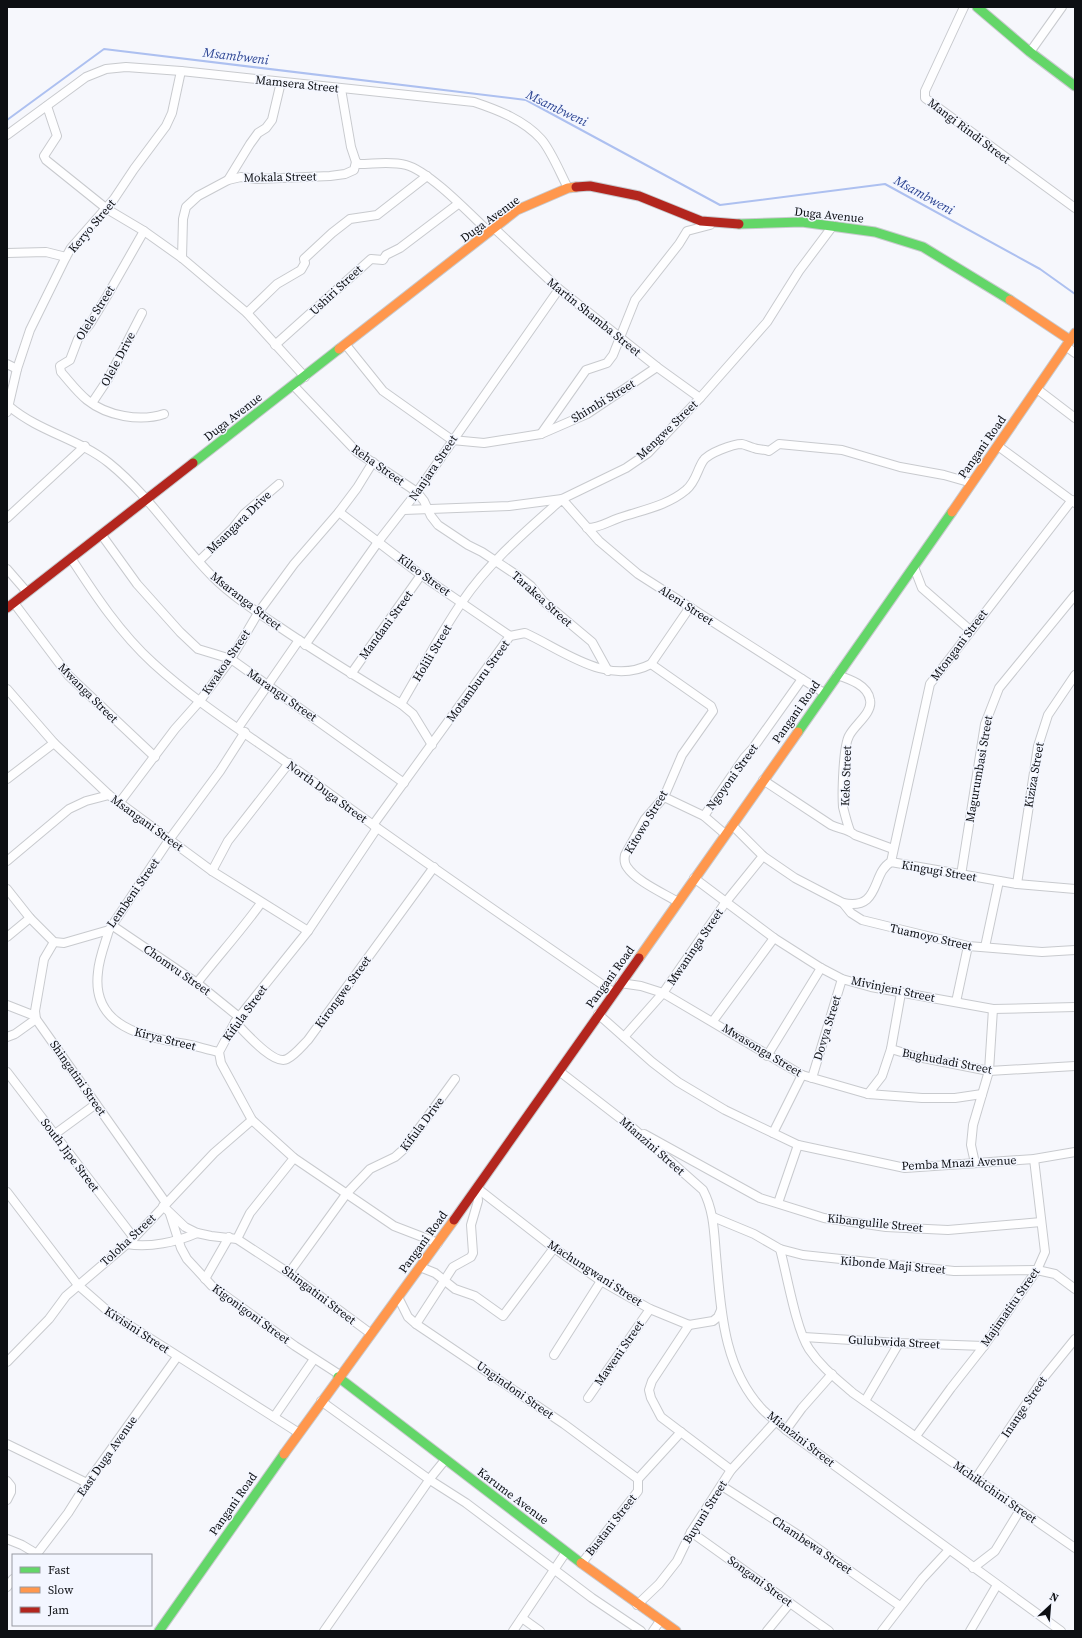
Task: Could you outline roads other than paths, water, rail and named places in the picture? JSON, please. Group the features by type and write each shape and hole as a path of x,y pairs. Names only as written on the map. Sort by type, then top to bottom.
{"main road":[{"path":"977,7 987,11 1030,52 1075,85"},
{"name":"Duga Avenue","path":"10,606 294,386 517,210 568,188 590,186 638,196 701,221 716,223 760,224 802,222 875,232 923,247 980,281 1070,340"},
{"name":"Pangani Road","path":"159,1631 321,1401 477,1188 914,567 1070,340"},
{"name":"Karume Avenue","path":"339,1376 442,1463 565,1554 582,1563 637,1605 657,1626 676,1631"}],"street":[{"name":"Mangi Rindi Street","path":"964,7 925,91 925,98 1075,208"},
{"path":"1030,52 1062,7"},
{"name":"Mamsera Street","path":"7,135 86,77 106,69 126,67 181,70 341,89 474,102 501,111 525,125 542,140 568,188"},
{"name":"Keryo Street","path":"8,410 17,369 30,330 66,257 107,208 166,126 172,113 181,70"},
{"path":"228,180 258,133 266,128 272,120 281,82"},
{"path":"341,89 351,147 356,162"},
{"path":"46,106 57,136 44,156 46,160 107,208 144,231 182,258 246,313 305,377"},
{"name":"Mokala Street","path":"182,258 183,219 186,207 198,196 228,180 241,177 257,179 304,178 346,174 354,170 356,162"},
{"name":"Martin Shamba Street","path":"356,162 359,164 405,165 427,176 458,204 492,230 559,289 657,367 700,398"},
{"path":"246,313 277,284 301,270 304,267 304,259 350,219 378,214 427,176"},
{"name":"Ushiri Street","path":"276,346 346,279 371,259 383,260 386,255 400,248 458,204"},
{"path":"541,434 586,370 607,363 613,356 634,300 679,244 687,231 716,223"},
{"name":"Mengwe Street","path":"404,510 509,506 562,499 626,468 648,452 700,398 767,322 799,271 832,227"},
{"name":"Olele Street","path":"144,231 100,307 78,339 70,360 60,366 62,372 80,394 92,403 111,413 139,418 152,418 164,414"},
{"path":"7,253 46,252 66,257"},
{"name":"Nanjara Street","path":"268,685 404,510 559,289"},
{"name":"Olele Drive","path":"92,403 108,379 142,313"},
{"path":"1070,340 1075,353"},
{"path":"346,345 383,391 452,440"},
{"path":"7,364 17,369"},
{"name":"Shimbi Street","path":"452,440 484,443 541,434 587,414 657,367"},
{"name":"Reha Street","path":"294,386 348,444 417,492 424,500 428,509"},
{"path":"1037,390 1075,418"},
{"name":"Msaranga Street","path":"8,410 24,419 85,446 110,464 147,499 214,578 258,613 302,643 401,704 413,714 432,745"},
{"path":"587,528 598,528 618,519 654,508 670,500 686,490 694,482 701,464 708,455 735,445 742,444 754,449 769,451 779,444 808,448 842,450 900,467 944,474 972,483"},
{"path":"7,518 85,446"},
{"path":"998,446 1074,502"},
{"name":"Kwakoa Street","path":"120,802 175,729 199,702 231,658 258,613 294,564 339,512 357,488 373,462"},
{"name":"Msangara Drive","path":"199,561 233,528 244,514 279,484"},
{"name":"Aleni Street","path":"562,499 587,528 617,558 824,693"},
{"name":"Holili Street","path":"401,704 462,602 496,560 562,499"},
{"name":"Mtongani Street","path":"891,862 930,684 970,630 1074,502"},
{"name":"Tarakea Street","path":"428,509 438,525 452,535 496,560 531,586 543,601 592,642 608,670"},
{"name":"Kileo Street","path":"339,512 421,575 510,636"},
{"name":"Marangu Street","path":"101,534 137,584 180,632 198,649 231,658 404,783"},
{"name":"North Duga Street","path":"71,558 108,613 152,662 199,702 242,730 375,827 614,992"},
{"path":"914,567 922,588 970,630"},
{"path":"7,569 27,592"},
{"name":"Mandani Street","path":"351,674 421,575"},
{"name":"Magurumbasi Street","path":"960,875 985,724 991,706 999,688 1011,672 1075,595"},
{"name":"Mwanga Street","path":"10,606 68,675 155,757"},
{"path":"650,664 690,607"},
{"name":"Motamburu Street","path":"375,827 404,783 510,636 525,633 584,663 608,670 627,670 645,667 650,664"},
{"name":"Kitowo Street","path":"650,664 711,706 713,711 682,755 664,796 645,819 628,848 624,862 627,868 638,877 678,902"},
{"name":"Kiziza Street","path":"1017,884 1038,746 1048,715 1075,674"},
{"name":"Keko Street","path":"837,675 857,683 868,694 871,701 868,711 849,736 845,749 843,806 850,830"},
{"name":"Ngoyoni Street","path":"704,816 744,758 753,748 802,679"},
{"name":"Lembeni Street","path":"54,942 64,943 111,928 169,840 220,771 268,685"},
{"name":"Msangani Street","path":"7,689 10,698 54,743 109,795 212,871 308,932"},
{"path":"7,779 54,743"},
{"path":"212,871 228,842 289,763"},
{"path":"763,780 831,825 839,829 850,830 855,835 893,849"},
{"path":"7,861 69,809 109,795"},
{"name":"Ngoyoni Street","path":"664,796 704,816 725,834"},
{"name":"Kingugi Street","path":"732,825 763,856 795,878 842,903 857,905 866,900 872,893 887,864 891,862 1017,884 1075,889"},
{"name":"Kifula Street","path":"375,827 308,932 237,1019 224,1040 219,1052 221,1063 252,1120 294,1158 394,1226 438,1243"},
{"name":"Mwaninga Street","path":"624,1037 663,993 725,903 763,856"},
{"name":"Kirongwe Street","path":"237,1019 263,1049 278,1059 287,1059 308,1040 434,867"},
{"name":"Mivinjeni Street","path":"694,878 725,903 774,938 821,968 842,979 901,993 994,1009 1075,1007"},
{"path":"985,947 999,881"},
{"path":"7,889 30,918 54,942 44,959 35,1018 15,1034 7,1037"},
{"path":"197,982 235,934 244,927 261,903"},
{"name":"Tuamoyo Street","path":"842,903 851,913 862,920 968,946 1042,952 1075,950"},
{"path":"7,937 30,918"},
{"name":"Chomvu Street","path":"111,928 197,982 237,1019"},
{"name":"Kirya Street","path":"111,928 98,972 98,992 103,1007 117,1024 139,1035 219,1052"},
{"path":"714,1021 774,938"},
{"path":"956,1002 968,946"},
{"path":"767,1056 821,968"},
{"name":"Dovya Street","path":"812,1078 842,979"},
{"name":"Mwasonga Street","path":"620,983 641,986 663,993 714,1021 767,1056 802,1075 868,1094 922,1098 955,1098 982,1094"},
{"path":"868,1094 882,1076 891,1049 901,993"},
{"path":"7,1005 35,1018"},
{"path":"975,1163 971,1145 973,1125 989,1071 994,1009"},
{"name":"Pemba Mnazi Avenue","path":"598,1014 652,1062 678,1082 724,1110 798,1145 905,1168 1034,1159 1075,1152"},
{"name":"Shingatini Street","path":"35,1018 96,1104 170,1214 185,1227 197,1232 211,1236 233,1238 289,1272 370,1334"},
{"name":"Bughudadi Street","path":"891,1049 918,1057 989,1071 1075,1066"},
{"name":"Mianzini Street","path":"559,1071 634,1129 703,1190 709,1202 713,1218 721,1310 726,1340 741,1381 763,1410 786,1430 1059,1630"},
{"name":"South Jipe Street","path":"7,1072 134,1238"},
{"path":"773,1133 802,1075"},
{"name":"Kifula Drive","path":"289,1272 347,1194 370,1169 395,1157 404,1149 455,1079"},
{"path":"55,1134 96,1104"},
{"name":"Toloha Street","path":"7,1362 50,1319 66,1296 134,1238 164,1204 214,1153 252,1120"},
{"name":"Kibangulile Street","path":"634,1129 760,1198 824,1218 886,1227 948,1230 1040,1222"},
{"path":"778,1203 798,1145"},
{"path":"204,1279 250,1213 294,1158"},
{"name":"Majimatitu Street","path":"916,1436 950,1388 984,1346 1037,1270 1045,1252 1040,1222 1034,1159"},
{"path":"416,1324 453,1268 471,1257 471,1225 478,1201 477,1188"},
{"name":"Machungwani Street","path":"477,1188 554,1248 602,1281 650,1309 689,1325"},
{"name":"Kivisini Street","path":"7,1192 78,1285 110,1313 299,1433"},
{"name":"Kigonigoni Street","path":"170,1214 177,1240 187,1259 204,1279 248,1313 339,1376"},
{"name":"Kibonde Maji Street","path":"713,1218 754,1234 780,1249 803,1255 833,1260 954,1271 1037,1270 1055,1274 1075,1289"},
{"path":"127,1244 138,1246 177,1240 197,1232"},
{"path":"420,1267 435,1273 455,1289 475,1296 503,1316 554,1248"},
{"name":"Mchikichini Street","path":"780,1249 797,1318 808,1348 821,1364 865,1401 1075,1548"},
{"path":"554,1355 602,1281"},
{"name":"Ungindoni Street","path":"398,1297 408,1317 416,1324 564,1424 638,1479"},
{"name":"Maweni Street","path":"588,1398 650,1309"},
{"path":"721,1310 718,1317 713,1321 689,1325 652,1381 649,1390 651,1398 661,1417 731,1470"},
{"name":"Gulubwida Street","path":"804,1337 984,1346"},
{"name":"Inange Street","path":"976,1478 1045,1376 1075,1339"},
{"path":"865,1401 900,1343"},
{"name":"East Duga Avenue","path":"37,1554 68,1513 87,1482 177,1356"},
{"path":"274,1417 314,1359"},
{"path":"786,1430 802,1408 832,1374"},
{"path":"321,1401 555,1566 641,1631"},
{"name":"Buyuni Street","path":"637,1605 659,1584 677,1561 691,1532 731,1470 776,1421"},
{"name":"Bustani Street","path":"582,1563 638,1491 638,1479 681,1432"},
{"path":"7,1444 87,1482"},
{"path":"324,1631 442,1463"},
{"path":"7,1482 11,1486 11,1492 7,1500"},
{"name":"Chambewa Street","path":"722,1486 803,1538 900,1606"},
{"path":"973,1568 995,1551 1020,1510"},
{"name":"Songani Street","path":"691,1532 829,1631"},
{"path":"7,1539 22,1545 35,1554"},
{"path":"882,1631 900,1606 949,1550"},
{"path":"512,1631 555,1566 565,1554"},
{"path":"970,1631 997,1585"},
{"path":"767,1631 790,1603"},
{"path":"522,1618 540,1631"}],"waterway":[{"name":"Msambweni","path":"7,120 104,49 526,100 720,205 885,184 1040,269 1075,294"}]}
